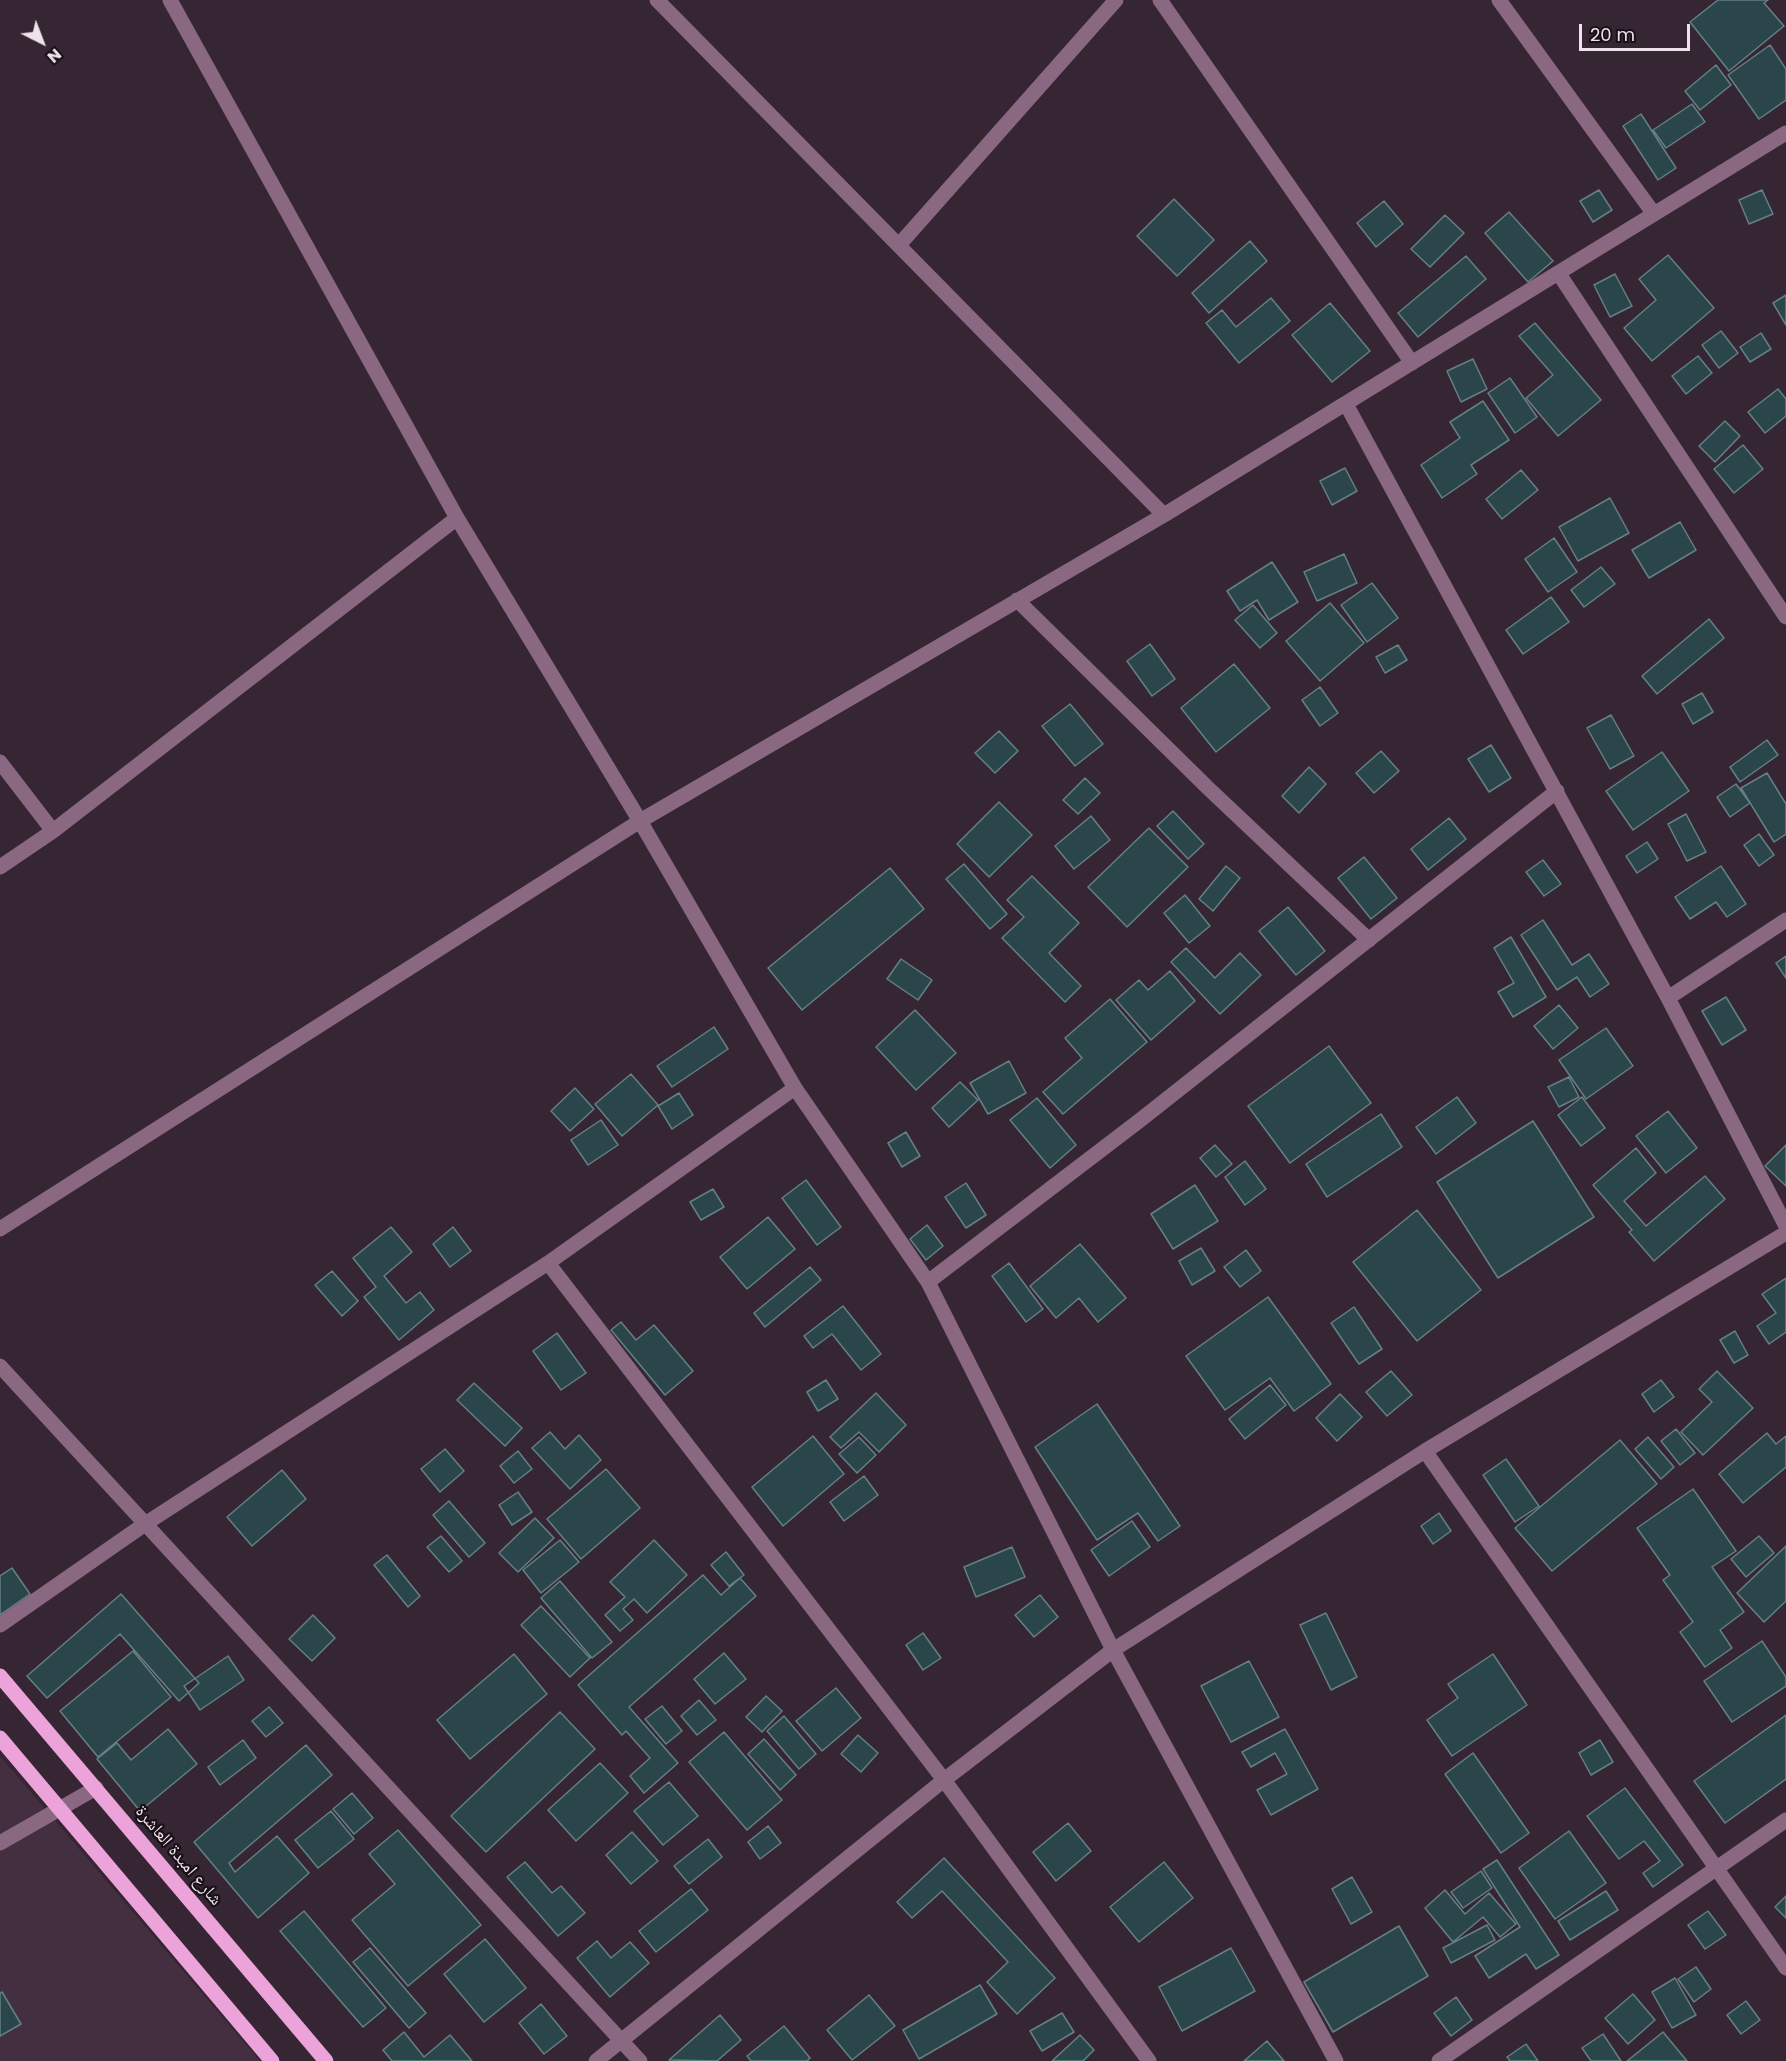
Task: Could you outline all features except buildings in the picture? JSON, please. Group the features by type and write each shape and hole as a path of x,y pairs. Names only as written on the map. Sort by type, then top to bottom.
{"main road":[{"name":"شارع امبدة العاشرة","path":"0,1676 326,2061"},
{"path":"0,1738 272,2061"}],"street":[{"path":"170,0 457,518 640,821 795,1088 928,1282 1113,1650 1336,2061"},
{"path":"657,0 1164,515"},
{"path":"899,245 1116,0"},
{"path":"1160,0 1412,363"},
{"path":"1499,0 1654,214"},
{"path":"0,1229 640,821 1164,515 1786,133"},
{"path":"1559,274 1786,617"},
{"path":"1346,404 1668,998 1786,1226"},
{"path":"0,867 53,831 457,518"},
{"path":"1017,600 1208,788 1369,940"},
{"path":"0,762 53,831"},
{"path":"928,1282 1140,1121 1557,791"},
{"path":"1668,998 1786,920"},
{"path":"0,1625 145,1524 548,1263 795,1088"},
{"path":"596,2061 944,1780 1113,1650 1425,1451 1786,1233"},
{"path":"548,1263 944,1780 1149,2061"},
{"path":"0,1366 640,2061"},
{"path":"1425,1451 1786,1968"},
{"path":"0,1843 96,1788"},
{"path":"1439,2061 1786,1820"}],"shaded area":[{"path":"0,1756 260,2061 0,2061"}]}
